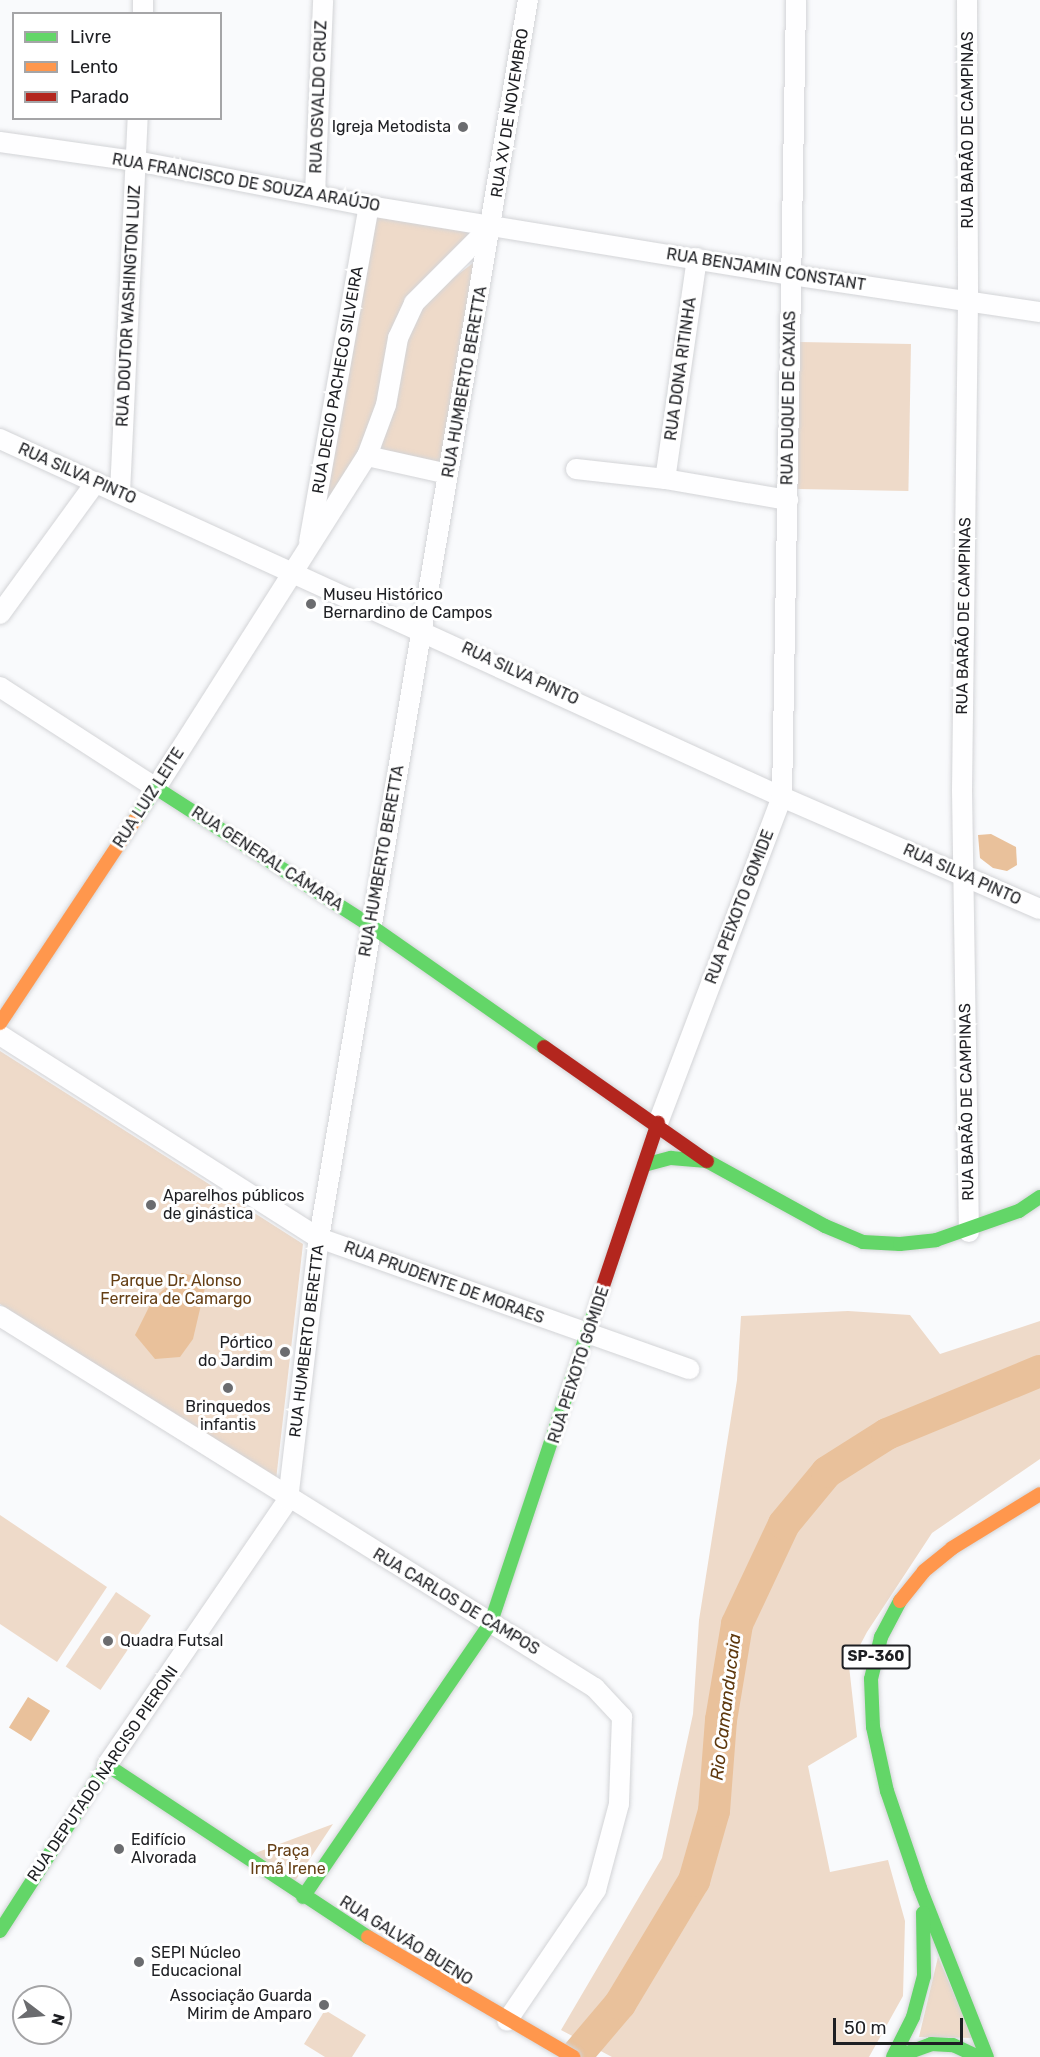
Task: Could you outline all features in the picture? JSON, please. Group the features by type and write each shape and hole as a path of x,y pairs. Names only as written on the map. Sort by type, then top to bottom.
{"street":[{"name":"RUA OSVALDO CRUZ","path":"315,194 322,0"},
{"name":"RUA XV DE NOVEMBRO","path":"492,225 528,0"},
{"name":"RUA DUQUE DE CAXIAS","path":"782,796 796,0"},
{"name":"RUA BARÃO DE CAMPINAS","path":"967,0 968,302 964,875 969,1232"},
{"name":"RUA DOUTOR WASHINGTON LUIZ","path":"120,493 138,120"},
{"name":"RUA FRANCISCO DE SOUZA ARAÚJO","path":"0,142 136,161 369,206 492,225"},
{"name":"RUA DECIO PACHECO SILVEIRA","path":"307,554 369,206"},
{"name":"RUA BENJAMIN CONSTANT","path":"492,225 792,275 1040,312"},
{"name":"RUA LUIZ LEITE","path":"0,1023 156,788 295,573 367,456 386,405 398,338 414,303 492,225"},
{"name":"RUA HUMBERTO BERETTA","path":"288,1500 319,1238 370,926 424,629 448,474 492,225"},
{"name":"RUA DONA RITINHA","path":"665,479 697,258"},
{"name":"RUA SILVA PINTO","path":"0,439 424,629 782,796 1040,909"},
{"path":"367,456 448,474"},
{"path":"576,469 665,479 788,500"},
{"path":"0,614 96,482"},
{"name":"RUA GENERAL CÂMARA","path":"0,687 370,926 658,1123 707,1161 825,1226 863,1242 900,1244 969,1232 1019,1211 1040,1197"},
{"name":"RUA PEIXOTO GOMIDE","path":"303,1897 491,1622 589,1335 658,1123 782,796"},
{"name":"RUA PRUDENTE DE MORAES","path":"0,1035 319,1238 689,1369"},
{"path":"644,1165 671,1158 707,1161"},
{"name":"RUA CARLOS DE CAMPOS","path":"0,1316 288,1500 491,1622 595,1688 622,1717 619,1804 596,1890 507,2021"},
{"name":"SP-360","path":"987,2057 920,1888 887,1791 873,1727 871,1679 882,1637 900,1600 924,1571 952,1548 1040,1494"},
{"name":"RUA DEPUTADO NARCISO PIERONI","path":"0,1931 107,1765 288,1500"},
{"name":"RUA GALVÃO BUENO","path":"107,1765 303,1897 507,2021 573,2057"},
{"name":"SP-360","path":"894,2057 914,2017 924,1976 926,1932 920,1888"},
{"name":"SP-360","path":"894,2057 931,2044 953,2045 979,2057"}],"green space":[{"path":"370,212 477,231 408,303 380,406 363,452 315,532"},
{"path":"481,257 444,466 373,453 404,337 419,304"},
{"path":"800,342 911,344 908,491 797,489"},
{"name":"Parque Dr. Alonso Ferreira de Camargo","path":"0,1051 303,1244 276,1480 0,1304"},
{"path":"848,1311 910,1315 940,1354 1040,1321 1040,1459 932,1533 867,1632 849,1666 857,1737 808,1766 830,1872 888,1860 905,1921 903,1996 869,2057 612,2057 561,2030 662,1858 693,1714 699,1620 737,1380 741,1316"},
{"path":"0,1515 107,1587 57,1662 0,1624"},
{"name":"Quadra Futsal","path":"116,1592 151,1615 100,1690 66,1667"},
{"name":"Praça Irmã Irene","path":"333,1824 293,1884 250,1855"},
{"path":"938,1957 973,2038 919,2037"},
{"path":"325,2010 366,2035 352,2057 325,2057 304,2044"}],"shaded area":[{"path":"991,834 1016,847 1017,865 1007,871 993,868 980,858 978,835"},
{"path":"182,1273 207,1279 193,1339 180,1357 155,1359 135,1335 153,1299"},
{"path":"28,1697 50,1711 31,1741 9,1728"}],"waterway":[{"name":"Rio Camanducaia","path":"575,2057 620,2004 694,1881 714,1811 721,1720 737,1624 784,1524 827,1472 887,1434 1040,1371"}],"traffic: fast":[{"path":"135,820 156,788 371,926 544,1047"},
{"path":"644,1165 671,1158 707,1161 825,1226 863,1242 900,1244 936,1240 1019,1211 1040,1197"},
{"path":"303,1897 491,1622 599,1298"},
{"path":"900,1601 881,1637 871,1679 873,1727 887,1791 920,1888 987,2057"},
{"path":"0,1931 107,1765 368,1937"},
{"path":"893,2057 913,2017 924,1976 923,1913"},
{"path":"896,2057 931,2044 953,2045 979,2057"}],"traffic: slow":[{"path":"0,1023 135,820"},
{"path":"900,1601 924,1571 952,1548 1040,1494"},
{"path":"368,1937 573,2057"}],"traffic: jam":[{"path":"544,1047 707,1161"},
{"path":"599,1298 658,1123"}],"place":[{"name":"Igreja Metodista","path":"463,127"},
{"name":"Museu Histórico Bernardino de Campos","path":"311,604"},
{"name":"Aparelhos públicos de ginástica","path":"151,1205"},
{"name":"Pórtico do Jardim","path":"285,1352"},
{"name":"Brinquedos infantis","path":"228,1388"},
{"name":"Quadra Futsal","path":"108,1641"},
{"name":"Edifício Alvorada","path":"119,1849"},
{"name":"SEPI Núcleo Educacional","path":"139,1962"},
{"name":"Associação Guarda Mirim de Amparo","path":"324,2005"}]}
